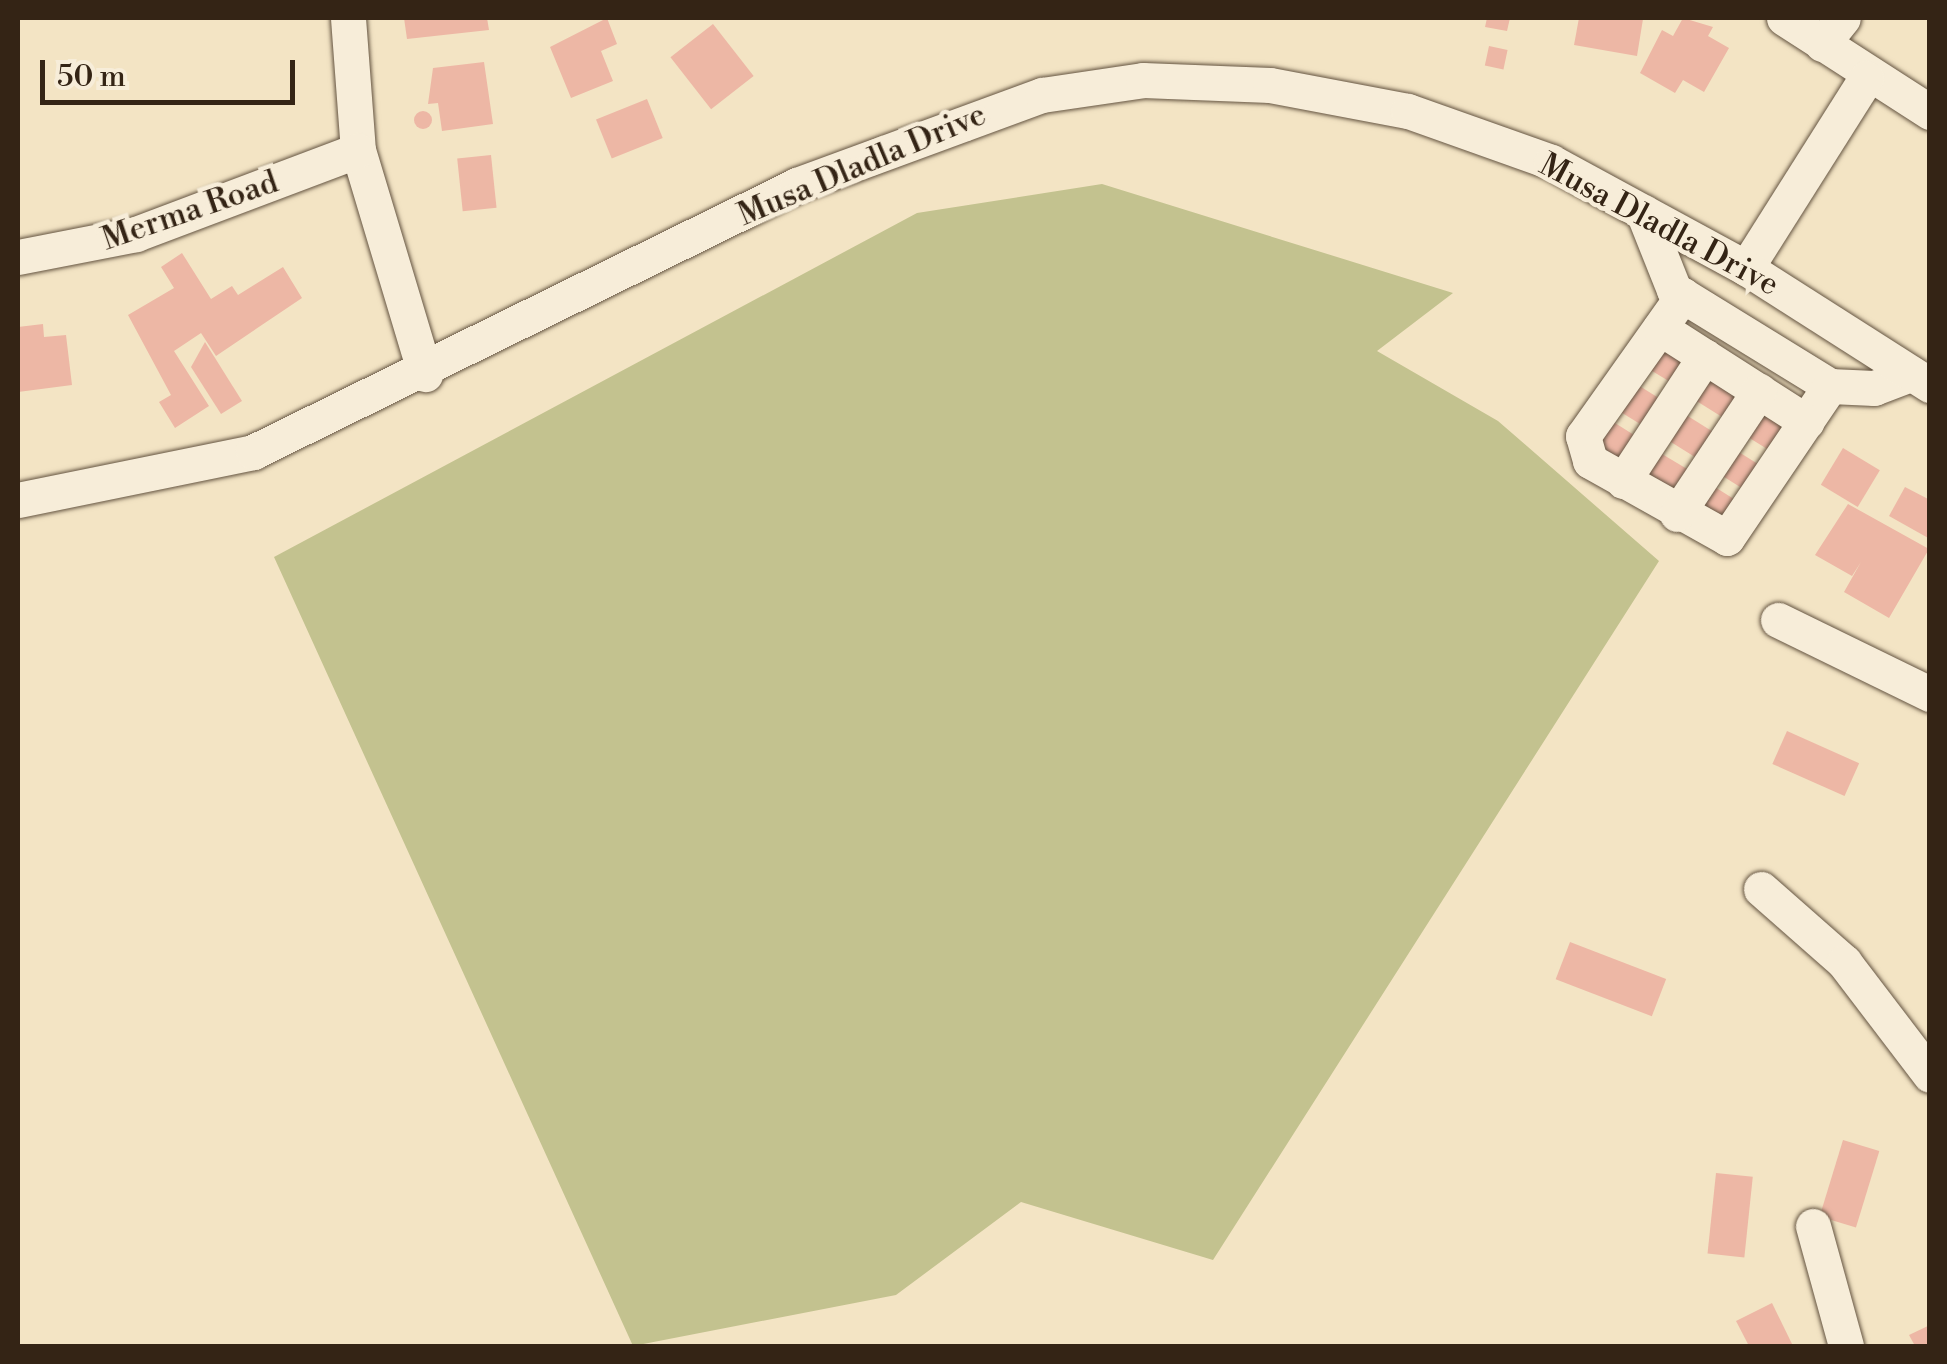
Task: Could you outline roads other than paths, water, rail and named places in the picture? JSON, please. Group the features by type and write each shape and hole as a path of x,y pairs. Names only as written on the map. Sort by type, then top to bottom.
{"street":[{"path":"348,18 358,150 425,374"},
{"path":"1784,18 1832,31 1866,78 1930,112"},
{"path":"1746,268 1866,78"},
{"name":"Musa Dladla Drive","path":"18,500 254,452 425,374 797,184 937,127 1042,95 1142,80 1270,85 1408,111 1551,162 1746,268 1920,379"},
{"name":"Merma Road","path":"18,257 136,234 358,150"},
{"path":"1643,212 1660,272 1683,295 1830,386 1874,388 1920,379"},
{"path":"1683,295 1580,442 1590,461 1622,481 1718,538 1733,535 1830,386"},
{"path":"1660,328 1807,422"},
{"path":"1622,481 1705,356"},
{"path":"1677,514 1759,391"},
{"path":"1778,620 1930,694"},
{"path":"1760,889 1844,962 1930,1075"},
{"path":"1813,1226 1846,1346"}]}
